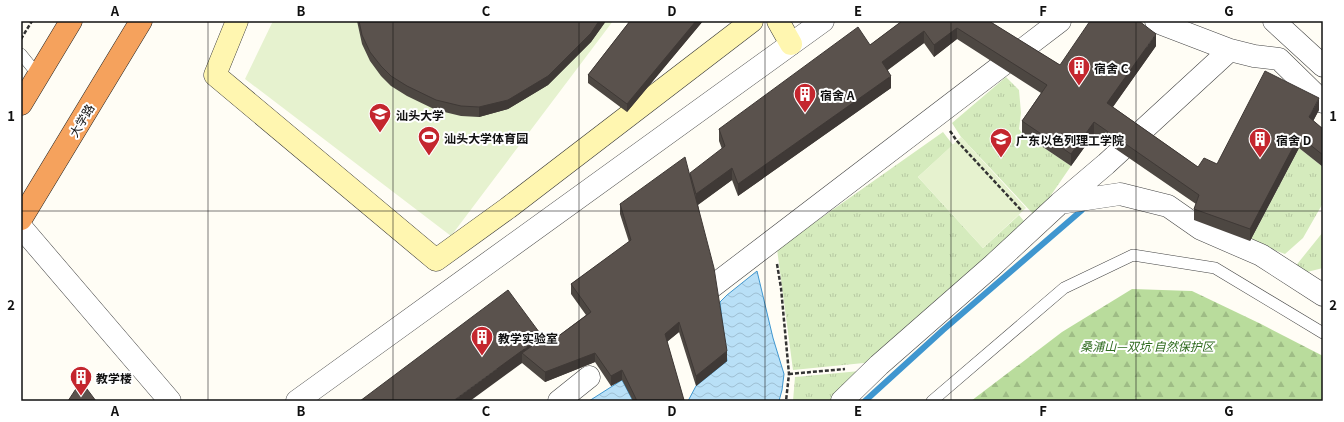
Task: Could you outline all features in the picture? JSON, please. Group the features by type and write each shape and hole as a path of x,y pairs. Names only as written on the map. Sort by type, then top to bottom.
{"highway":[{"path":"21,104 71,21"},
{"name":"大学路","path":"21,218 141,21"}],"street":[{"path":"237,21 215,75 436,260 514,203 752,21"},
{"path":"778,21 791,44"},
{"path":"297,401 823,21"},
{"path":"709,289 1060,21"},
{"path":"1156,21 1230,50 1254,56 1279,59 1323,102"},
{"path":"1274,21 1323,66"},
{"path":"842,401 879,365 992,266 1060,203 1106,164 1230,50"},
{"path":"1060,203 1120,194 1168,206 1201,229 1261,255 1323,295"},
{"path":"21,227 170,401"},
{"path":"559,401 589,377"}],"lane":[{"path":"21,54 38,75"},
{"path":"932,401 1064,288 1133,255 1215,268 1323,333"}],"path":[{"path":"21,40 32,21"},
{"path":"939,114 957,141 1036,226"},
{"path":"773,240 781,288 789,374 786,401"},
{"path":"789,374 879,365"}],"green space":[{"name":"汕头大学体育园","path":"273,21 613,21 451,236 245,79"},
{"path":"1006,77 1019,90 1021,113 1019,129 1022,133 1071,166 1036,217 961,137 952,123"},
{"path":"943,132 953,145 918,177 983,248 1019,215 1028,226 874,362 793,370 777,249"},
{"path":"961,137 1026,208 983,248 918,177"},
{"path":"1299,148 1323,167 1323,203 1303,238 1285,254 1250,241"},
{"path":"1323,232 1323,268 1303,273 1294,268"},
{"name":"桑浦山—双坑 自然保护区","path":"1132,289 1192,291 1323,356 1323,401 971,401 1062,332"},
{"path":"860,371 830,401 793,401 795,377"}],"water":[{"path":"757,271 773,338 784,374 779,401 688,401 696,386 727,361 720,302"},
{"path":"622,380 633,401 589,401"}],"building":[{"path":"359,21 599,21 591,33 548,76 508,100 479,107 461,106 436,100 407,86 391,76 370,52 362,35"},
{"path":"630,21 696,21 627,104 588,75"},
{"path":"902,21 989,21 1060,65 1090,21 1139,21 1156,34 1107,103 1198,167 1204,158 1217,164 1265,71 1319,98 1309,117 1323,129 1323,155 1299,136 1250,229 1194,209 1199,195 1094,122 1071,154 1022,121 1047,85 957,28 934,45 924,31 882,62 891,76 738,184 732,168 696,194 690,173 725,146 719,129 858,27 870,45"},
{"path":"685,157 714,268 727,351 696,376 679,322 665,334 684,400 683,401 637,401 622,370 611,376 595,353 545,372 522,353 539,341 545,346 591,312 571,284 631,240 620,204"},
{"name":"教学实验室","path":"508,290 542,336 453,401 360,401"},
{"path":"81,381 96,401 68,401"}],"waterway":[{"path":"865,401 943,330 1082,210"}],"place":[{"name":"宿舍 C","path":"1079,86"},
{"name":"宿舍 A","path":"805,114"},
{"name":"汕头大学","path":"380,134"},
{"name":"汕头大学体育园","path":"429,156"},
{"name":"广东以色列理工学院","path":"1001,158"},
{"name":"宿舍 D","path":"1260,158"},
{"name":"教学实验室","path":"482,356"},
{"name":"教学楼","path":"81,396"}]}
